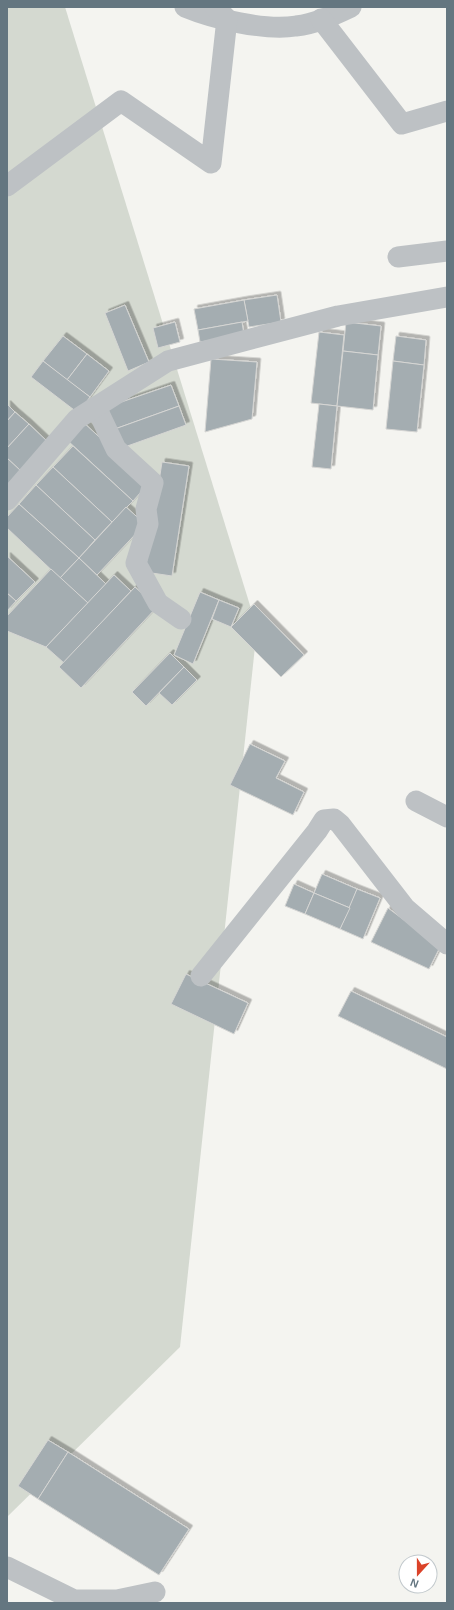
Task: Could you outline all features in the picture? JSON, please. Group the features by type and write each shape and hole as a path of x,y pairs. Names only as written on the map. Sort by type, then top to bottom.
{"street":[{"path":"185,7 203,14 221,13 272,27 296,26 321,19 351,7"},
{"path":"7,186 121,101 211,163 221,13"},
{"path":"321,19 402,124 447,111"},
{"path":"398,257 447,251"},
{"path":"7,500 76,419 168,361 338,316 447,297"},
{"path":"96,407 116,449 153,483 146,509 148,524 136,562 158,603 181,620"},
{"path":"416,800 447,817"},
{"path":"201,976 317,831 324,820 334,819 340,824 405,908 447,944"},
{"path":"7,1567 74,1600 117,1600 155,1592"}],"shaded area":[{"path":"7,7 65,7 257,628 180,1347 7,1517"}],"building":[{"path":"277,295 281,322 249,327 244,300"},
{"path":"244,300 248,321 198,330 194,309"},
{"path":"125,305 149,362 128,371 105,313"},
{"path":"175,322 180,342 158,348 153,328"},
{"path":"242,322 244,335 200,342 198,330"},
{"path":"346,322 381,326 378,355 343,351"},
{"path":"319,332 344,335 337,406 311,403"},
{"path":"63,336 87,354 67,380 43,361"},
{"path":"396,336 426,340 424,365 393,361"},
{"path":"343,351 378,355 373,410 337,406"},
{"path":"87,354 109,371 90,397 67,380"},
{"path":"211,359 257,362 252,419 205,432"},
{"path":"43,361 90,397 78,413 31,377"},
{"path":"393,361 424,365 417,432 386,429"},
{"path":"171,385 179,406 112,430 104,408"},
{"path":"7,404 15,412 7,421"},
{"path":"319,404 337,406 331,469 312,467"},
{"path":"179,406 186,425 119,449 112,430"},
{"path":"15,412 29,424 7,448 7,421"},
{"path":"83,422 149,483 133,501 67,440"},
{"path":"29,424 49,443 22,472 7,458 7,448"},
{"path":"73,446 133,501 112,522 53,467"},
{"path":"7,458 22,472 7,488"},
{"path":"162,462 189,466 172,576 145,572"},
{"path":"53,467 112,522 95,540 36,485"},
{"path":"36,485 95,540 79,558 19,504"},
{"path":"19,504 79,558 60,578 7,528 7,517"},
{"path":"126,507 145,524 97,575 79,558"},
{"path":"7,556 35,582 16,601 7,593"},
{"path":"79,558 106,584 88,603 60,578"},
{"path":"51,569 88,603 46,647 7,631 7,616"},
{"path":"114,575 131,591 64,663 46,647"},
{"path":"135,587 157,607 81,688 59,667"},
{"path":"200,592 219,600 193,664 174,655"},
{"path":"7,593 16,601 7,611"},
{"path":"219,600 239,608 231,627 212,619"},
{"path":"254,604 304,655 281,677 231,627"},
{"path":"170,653 184,667 146,706 132,692"},
{"path":"184,667 197,680 172,705 159,693"},
{"path":"250,744 285,761 276,778 304,792 293,815 230,785"},
{"path":"322,874 357,889 350,908 314,893"},
{"path":"294,884 314,893 305,914 285,906"},
{"path":"357,889 380,898 363,939 340,929"},
{"path":"314,893 350,908 340,929 305,914"},
{"path":"388,908 440,947 429,969 371,942"},
{"path":"186,974 248,1003 234,1034 171,1004"},
{"path":"351,991 447,1037 447,1069 338,1016"},
{"path":"48,1440 68,1452 38,1499 18,1486"},
{"path":"68,1452 189,1529 159,1575 38,1499"}]}
